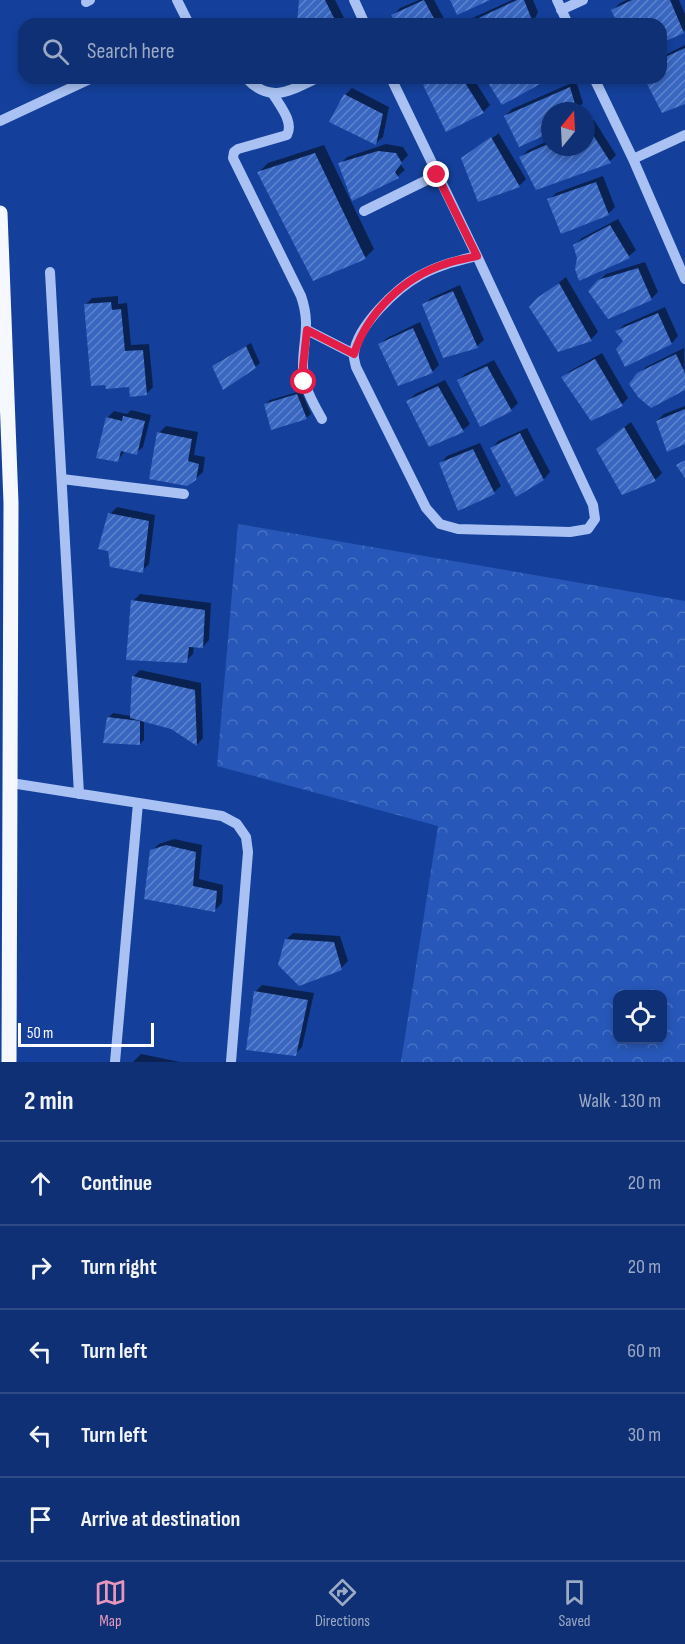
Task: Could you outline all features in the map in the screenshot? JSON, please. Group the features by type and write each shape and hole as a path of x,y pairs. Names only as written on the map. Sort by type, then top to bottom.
{"main road":[{"path":"0,213 11,503 9,1062"}],"street":[{"path":"177,0 186,18"},
{"path":"354,0 362,18"},
{"path":"559,5 583,0"},
{"path":"0,121 79,84"},
{"path":"252,84 273,94 288,92 305,84"},
{"path":"394,84 477,256 593,506 595,519 588,529 570,532 458,529 440,524 426,508 362,382 354,354 357,342 372,318 404,285 444,264 477,256"},
{"path":"597,84 633,159 685,279"},
{"path":"273,94 289,124 290,130 287,135 238,149 234,152 233,158 301,296 306,312 307,330 303,366 304,382 322,419"},
{"path":"633,159 685,135"},
{"path":"364,210 437,175"},
{"path":"50,272 79,794"},
{"path":"307,330 354,354"},
{"path":"62,479 184,494"},
{"path":"10,783 222,816 237,824 246,837 247,872 231,1062"},
{"path":"115,1062 138,803"}],"green space":[{"path":"238,524 685,601 685,1062 401,1062 438,826 217,766"}],"building":[{"path":"299,0 325,0 334,18 298,18"},
{"path":"424,0 434,18 393,18 391,15"},
{"path":"450,0 490,0 457,15"},
{"path":"517,0 524,0 531,18 479,18"},
{"path":"632,0 670,0 684,33 667,40 667,18 615,18 611,10"},
{"path":"685,48 685,104 662,113 647,84 667,84 667,56"},
{"path":"466,84 484,113 446,132 423,85"},
{"path":"489,84 540,84 502,105"},
{"path":"570,87 574,102 541,102 541,137 519,147 504,116"},
{"path":"344,94 383,114 376,145 329,122"},
{"path":"491,137 520,187 478,202 461,158"},
{"path":"595,138 611,163 536,190 519,157 541,147 541,156 595,156"},
{"path":"378,151 396,153 402,163 395,172 399,178 352,201 338,163"},
{"path":"315,153 366,259 313,281 257,172"},
{"path":"596,182 609,215 561,234 547,199"},
{"path":"610,225 630,258 579,281 575,269 577,258 573,245"},
{"path":"638,268 652,300 608,319 588,291 598,280"},
{"path":"559,283 592,341 558,352 529,307 537,298"},
{"path":"453,291 478,348 443,358 422,304"},
{"path":"111,302 112,310 121,309 125,351 143,350 147,395 130,397 129,387 106,389 105,385 91,386 84,304"},
{"path":"658,313 672,344 625,367 616,349 623,341 615,331"},
{"path":"413,328 433,373 398,386 378,344"},
{"path":"246,346 256,368 223,390 212,366"},
{"path":"676,354 685,373 685,390 651,408 638,397 629,384 637,373"},
{"path":"595,359 623,406 591,421 561,377"},
{"path":"487,366 512,411 480,427 457,380"},
{"path":"438,386 464,432 429,447 406,401"},
{"path":"297,394 307,419 271,430 264,404"},
{"path":"685,409 685,444 667,452 656,421"},
{"path":"123,416 145,421 137,455 121,451 118,462 96,458 106,417 122,421"},
{"path":"624,427 656,481 622,495 596,449"},
{"path":"157,432 192,439 188,461 199,464 196,480 187,486 149,479"},
{"path":"520,433 544,480 516,497 490,448"},
{"path":"473,449 495,494 458,511 439,463"},
{"path":"685,460 685,478 676,465"},
{"path":"108,513 149,521 143,573 110,567 108,551 98,549"},
{"path":"131,600 205,610 203,648 189,647 187,663 126,660"},
{"path":"132,676 195,690 197,746 171,729 130,718"},
{"path":"107,717 140,721 140,745 103,743"},
{"path":"166,845 196,852 193,886 217,891 215,912 144,899 150,850"},
{"path":"285,939 334,942 342,970 299,986 278,965"},
{"path":"254,991 308,1000 296,1056 246,1050"}],"route":[{"path":"304,382 303,366 307,330 354,354 357,342 372,318 404,285 419,275 444,264 477,256 437,175"}]}
